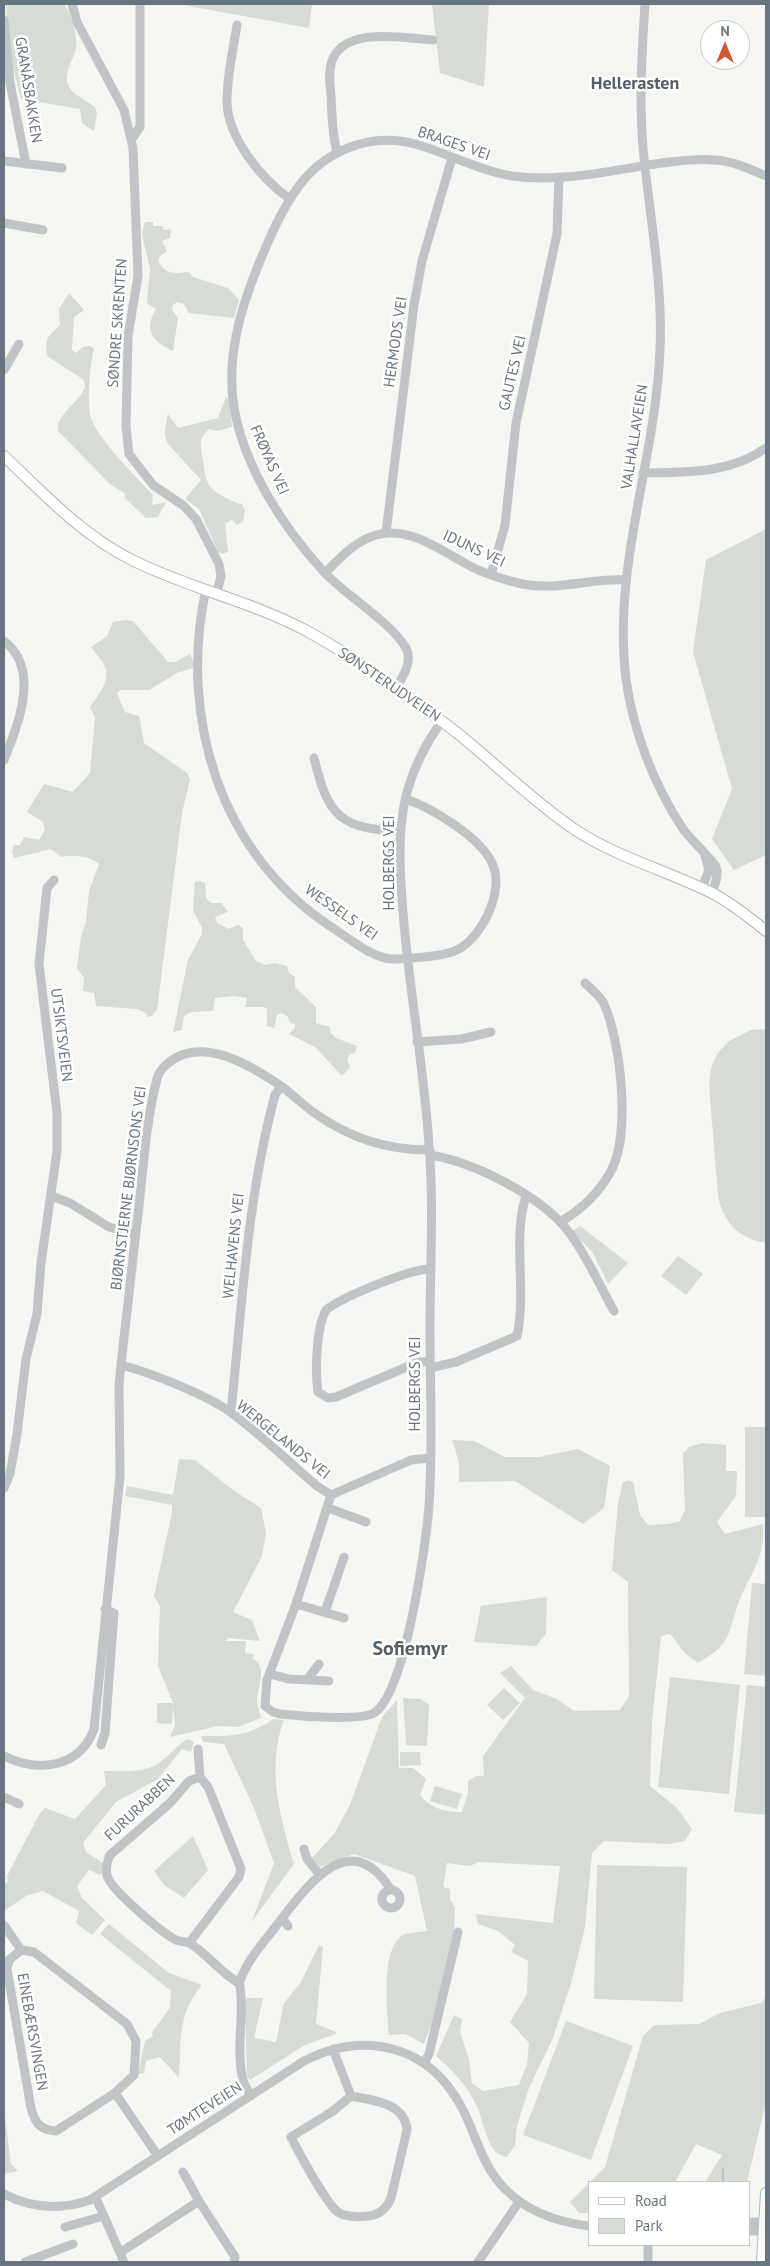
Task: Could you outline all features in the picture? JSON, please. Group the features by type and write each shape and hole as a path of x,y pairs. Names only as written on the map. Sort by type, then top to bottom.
{"main road":[{"name":"SØNSTERUDVEIEN","path":"4,456 73,520 107,546 143,565 271,614 303,629 396,688 442,721 577,830 612,851 702,888 766,931"},
{"path":"762,2262 766,2193"}],"street":[{"name":"SØNDRE SKRENTEN","path":"72,4 77,22 124,110 132,139 138,276 128,336 128,450 134,463 153,485 184,506 196,519 219,564 221,576 216,593"},
{"name":"SØNDRE SKRENTEN","path":"132,139 140,127 140,4"},
{"name":"VALHALLAVEIEN","path":"645,4 642,78 645,165 658,272 661,330 658,381 625,580 624,660 636,723 663,793 685,832 705,855 713,860 717,870 712,894"},
{"name":"GRANÅSBAKKEN","path":"4,20 10,83 26,164"},
{"path":"237,25 227,96 231,123 247,155 290,199"},
{"path":"337,152 330,76 332,60 337,51 348,42 362,38 433,40"},
{"name":"BRAGES VEI","path":"337,152 363,144 391,141 411,143 506,175 532,178 559,177 690,160 716,160 766,176"},
{"name":"FRØYAS VEI","path":"337,152 312,170 290,199 264,250 241,312 234,348 233,397 241,433 262,483 285,523 325,573 385,626 405,647 408,664 396,688"},
{"name":"HERMODS VEI","path":"386,533 414,305 422,261 452,158"},
{"name":"GRANÅSBAKKEN","path":"4,161 62,168"},
{"name":"GAUTES VEI","path":"491,575 505,525 516,423 557,234 559,177"},
{"path":"4,223 43,230"},
{"path":"4,370 19,344"},
{"path":"643,473 726,467 749,459 766,448"},
{"path":"325,573 355,546 376,535 386,533"},
{"name":"IDUNS VEI","path":"386,533 399,534 420,540 491,575 524,584 550,587 625,580"},
{"name":"WESSELS VEI","path":"206,589 199,652 200,708 208,754 217,783 240,831 263,867 302,906 326,924 378,955 395,959 448,953 468,942 489,911 495,893 495,874 489,857 474,841 441,816 421,804 406,799"},
{"path":"4,641 19,658 24,682 21,706 4,760"},
{"name":"HOLBERGS VEI","path":"270,1674 264,1698 266,1706 272,1712 300,1716 370,1716 384,1703 390,1691 409,1626 425,1539 430,1458 430,1152 406,958 401,880 401,831 406,799 416,768 442,721"},
{"path":"314,758 328,800 333,809 345,821 360,827 401,831"},
{"path":"702,888 709,870 705,855"},
{"name":"UTSIKTSVEIEN","path":"4,1488 10,1474 26,1359 37,1314 41,1263 57,1151 57,1113 39,964 47,888 54,880"},
{"path":"560,1222 593,1197 612,1170 618,1150 623,1117 619,1068 608,1015 602,1000 585,983"},
{"path":"417,1042 461,1040 491,1032"},
{"name":"BJØRNSTJERNE BJØRNSONS VEI","path":"4,1756 15,1762 44,1766 67,1761 83,1750 89,1742 96,1714 105,1609 120,1476 118,1385 120,1365 156,1083 162,1068 175,1058 195,1052 219,1054 244,1063 281,1086 313,1112 349,1134 388,1147 430,1152 463,1164 526,1196 560,1222 578,1245 614,1311"},
{"name":"WELHAVENS VEI","path":"231,1412 246,1248 258,1165 275,1095 281,1086"},
{"path":"51,1196 70,1203 109,1227 136,1235"},
{"path":"430,1269 413,1272 346,1299 326,1310 320,1331 318,1392 328,1398 336,1397 416,1363 456,1362 517,1336 522,1314 520,1214 526,1196"},
{"name":"WERGELANDS VEI","path":"120,1365 137,1369 231,1412 317,1486 331,1495 411,1460 430,1458"},
{"path":"329,1681 289,1679 270,1674 296,1604 331,1495"},
{"path":"328,1508 366,1522"},
{"path":"325,1612 344,1557"},
{"path":"296,1604 344,1618"},
{"name":"BJØRNSTJERNE BJØRNSONS VEI","path":"101,1744 105,1734 114,1614 105,1609"},
{"path":"307,1680 319,1664"},
{"path":"190,1942 239,1877 241,1869 208,1787 200,1777 198,1749"},
{"name":"FURURABBEN","path":"200,1777 189,1781 170,1803 110,1855 107,1864 107,1876 115,1889 177,1941 190,1942 228,1977 239,1983"},
{"path":"4,1797 19,1804"},
{"path":"304,1849 307,1859 319,1874"},
{"path":"251,2096 244,2084 241,2068 239,1983 251,1960 301,1892 319,1874 332,1866 353,1861 372,1867 383,1876 391,1890"},
{"path":"282,1918 288,1926"},
{"path":"4,1925 14,1937 21,1950"},
{"path":"424,2063 429,2054 458,1932"},
{"name":"EINEBÆRSVINGEN","path":"21,1950 34,1952 126,2024 136,2041 136,2067 134,2075 115,2093 56,2131 46,2130 38,2126 31,2108 7,1969 9,1960 21,1950"},
{"name":"TØMTEVEIEN","path":"4,2195 22,2202 51,2207 77,2204 96,2198 298,2064 333,2049 352,2045 379,2046 401,2051 434,2070 449,2087 463,2109 489,2168 519,2202 556,2220 588,2226"},
{"path":"333,2049 340,2082 351,2096 384,2104 400,2111 406,2120 407,2130 391,2198 388,2206 370,2216 348,2216 337,2212 301,2157 291,2137 333,2111 351,2096"},
{"path":"115,2093 158,2156"},
{"path":"183,2172 235,2257 234,2262"},
{"path":"96,2198 124,2262"},
{"path":"121,2252 199,2201"},
{"path":"478,2262 519,2202"},
{"path":"65,2227 104,2216"},
{"path":"750,2222 765,2221"},
{"path":"750,2230 765,2221"},
{"path":"25,2262 73,2244"},
{"path":"648,2246 648,2262"}],"green space":[{"path":"6,4 65,4 74,26 76,37 75,51 69,67 67,82 73,92 95,107 97,114 94,131 82,123 80,109 21,99 11,60"},
{"path":"178,4 312,4 309,28"},
{"path":"432,4 489,4 484,87 440,73"},
{"path":"145,222 153,222 153,226 162,226 164,230 171,229 170,238 162,241 167,251 160,256 158,261 164,269 179,273 189,272 193,277 228,288 239,300 234,318 189,313 184,304 177,302 173,305 172,310 178,318 173,351 160,344 150,329 152,316 156,309 148,304 147,300 150,269 142,234"},
{"path":"69,293 84,310 74,317 72,350 76,353 83,347 90,346 94,349 89,397 92,421 111,449 153,495 152,505 166,502 158,517 146,518 126,499 124,493 110,484 58,431 60,419 85,387 84,380 47,356 46,344 48,338 60,325 59,309"},
{"path":"226,397 229,399 232,427 217,431 209,429 201,440 208,484 215,492 242,504 245,511 243,521 237,525 232,520 225,523 228,552 223,554 218,552 199,509 185,499 201,480 168,444 165,432 168,414 178,428 218,418"},
{"path":"766,529 766,855 734,870 712,839 732,789 693,652 706,560"},
{"path":"133,621 168,662 175,662 190,654 194,663 193,668 177,673 149,690 121,690 117,693 125,712 139,716 144,743 187,773 190,780 182,813 157,1010 152,1016 147,1017 146,1013 137,1009 96,1006 94,993 83,991 84,978 77,968 81,937 86,921 89,891 99,864 92,859 81,856 61,857 51,849 14,858 12,851 14,845 20,845 24,837 39,840 45,830 43,822 27,812 44,784 73,792 90,773 95,717 90,707 105,683 106,677 102,661 91,647 107,636 113,622"},
{"path":"195,882 205,883 206,898 211,903 221,903 228,912 215,917 217,923 229,929 238,925 243,928 243,940 256,961 265,965 275,963 287,966 289,973 295,977 295,987 316,1007 316,1023 330,1027 330,1032 336,1038 357,1046 355,1053 350,1054 347,1059 350,1068 342,1076 315,1047 289,1034 295,1028 295,1024 290,1023 288,1017 282,1013 277,1015 274,1028 267,1026 267,1009 263,1007 245,1007 247,998 234,996 215,998 213,1011 191,1012 184,1016 182,1030 173,1032 188,960 202,934 202,928 193,910"},
{"path":"766,1029 766,1243 748,1238 740,1233 728,1221 720,1205 709,1085 711,1068 718,1053 729,1041 751,1030"},
{"path":"580,1226 628,1263 608,1284 592,1252 572,1231"},
{"path":"678,1256 703,1274 686,1295 661,1276"},
{"path":"745,1427 766,1427 766,1517 745,1517"},
{"path":"452,1440 474,1441 505,1457 539,1457 578,1449 610,1466 604,1508 583,1524 515,1481 459,1482 459,1462"},
{"path":"702,1443 726,1445 726,1471 737,1471 736,1496 717,1522 725,1534 763,1524 763,1535 757,1564 739,1601 725,1641 720,1648 698,1663 686,1654 670,1634 661,1636 652,1722 650,1786 677,1808 692,1829 685,1841 668,1844 604,1841 592,1853 585,1927 571,1983 553,2038 529,2088 517,2126 515,2145 507,2157 500,2155 494,2150 469,2092 454,2073 436,2056 454,2015 462,2019 460,2032 469,2059 472,2083 483,2091 519,2085 527,2064 529,2043 510,2022 527,1994 528,1961 511,1952 515,1945 498,1931 478,1924 476,1914 553,1923 560,1866 479,1862 470,1866 447,1863 443,1887 450,1889 450,1899 455,1908 454,1935 433,2020 424,2044 405,2034 389,2035 387,2012 388,1969 394,1945 403,1935 427,1931 415,1876 354,1854 320,1867 311,1859 334,1834 350,1805 382,1717 397,1700 399,1768 413,1768 426,1779 420,1795 428,1803 444,1810 456,1812 462,1812 468,1793 468,1781 476,1776 484,1776 483,1756 525,1698 500,1673 511,1666 533,1690 557,1699 574,1711 620,1710 629,1696 628,1582 612,1570 618,1503 623,1482 629,1480 633,1482 640,1515 648,1525 680,1521 685,1510 683,1453 689,1447"},
{"path":"179,1459 195,1460 233,1490 261,1508 266,1533 262,1556 233,1612 252,1620 260,1641 228,1638 226,1641 246,1641 245,1653 254,1654 253,1659 260,1666 261,1677 257,1704 261,1718 238,1727 218,1726 170,1737 175,1725 173,1707 172,1724 157,1723 157,1703 173,1703 158,1666 160,1606 154,1596 172,1513 172,1505 125,1496 127,1486 173,1495"},
{"path":"752,1583 766,1584 766,1676 744,1674"},
{"path":"547,1597 546,1634 536,1646 474,1642 481,1606"},
{"path":"670,1677 740,1685 729,1794 658,1787"},
{"path":"747,1685 766,1687 766,1815 734,1812"},
{"path":"504,1688 520,1703 503,1720 487,1705"},
{"path":"403,1698 421,1699 429,1705 427,1746 406,1745"},
{"path":"273,1719 284,1720 276,1756 277,1792 284,1829 294,1864 252,1921 274,1863 254,1808 224,1744 203,1742 201,1736 239,1734 255,1729"},
{"path":"188,1739 194,1742 191,1752 182,1749 158,1779 116,1802 83,1843 86,1852 103,1863 100,1875 89,1870 77,1886 82,1898 105,1920 92,1935 76,1923 79,1911 43,1891 26,1896 4,1911 4,1884 8,1882 7,1876 40,1813 45,1808 75,1819 106,1785 104,1771 136,1771 151,1767 158,1764"},
{"path":"400,1752 420,1752 421,1765 400,1766"},
{"path":"435,1786 462,1794 457,1809 430,1801"},
{"path":"193,1836 208,1870 184,1898 164,1885 154,1871"},
{"path":"597,1865 687,1867 683,2002 594,1999"},
{"path":"109,1924 169,1973 202,1985 188,2007 184,2018 179,2078 160,2057 146,2061 144,2073 138,2074 145,2041 153,2036 152,2032 170,2008 171,1991 100,1934"},
{"path":"319,1945 323,1947 316,2024 336,2032 336,2034 305,2045 250,2080 247,2076 245,2005 247,1998 263,1998 254,2038 276,2042 284,2003 301,1982"},
{"path":"766,1997 766,2102 747,2181 706,2181 722,2155 696,2144 676,2181 591,2181 605,2167 643,2036 654,2025 699,2024 720,2013 761,2003"},
{"path":"566,2021 633,2046 591,2160 523,2135"},
{"path":"4,2110 11,2164 18,2171 4,2174"},
{"path":"588,2184 588,2213 579,2213 570,2202"}],"waterway":[{"path":"723,2169 723,2181"}],"district":[{"name":"Hellerasten","path":"635,84"},
{"name":"Sofiemyr","path":"410,1649"}]}
